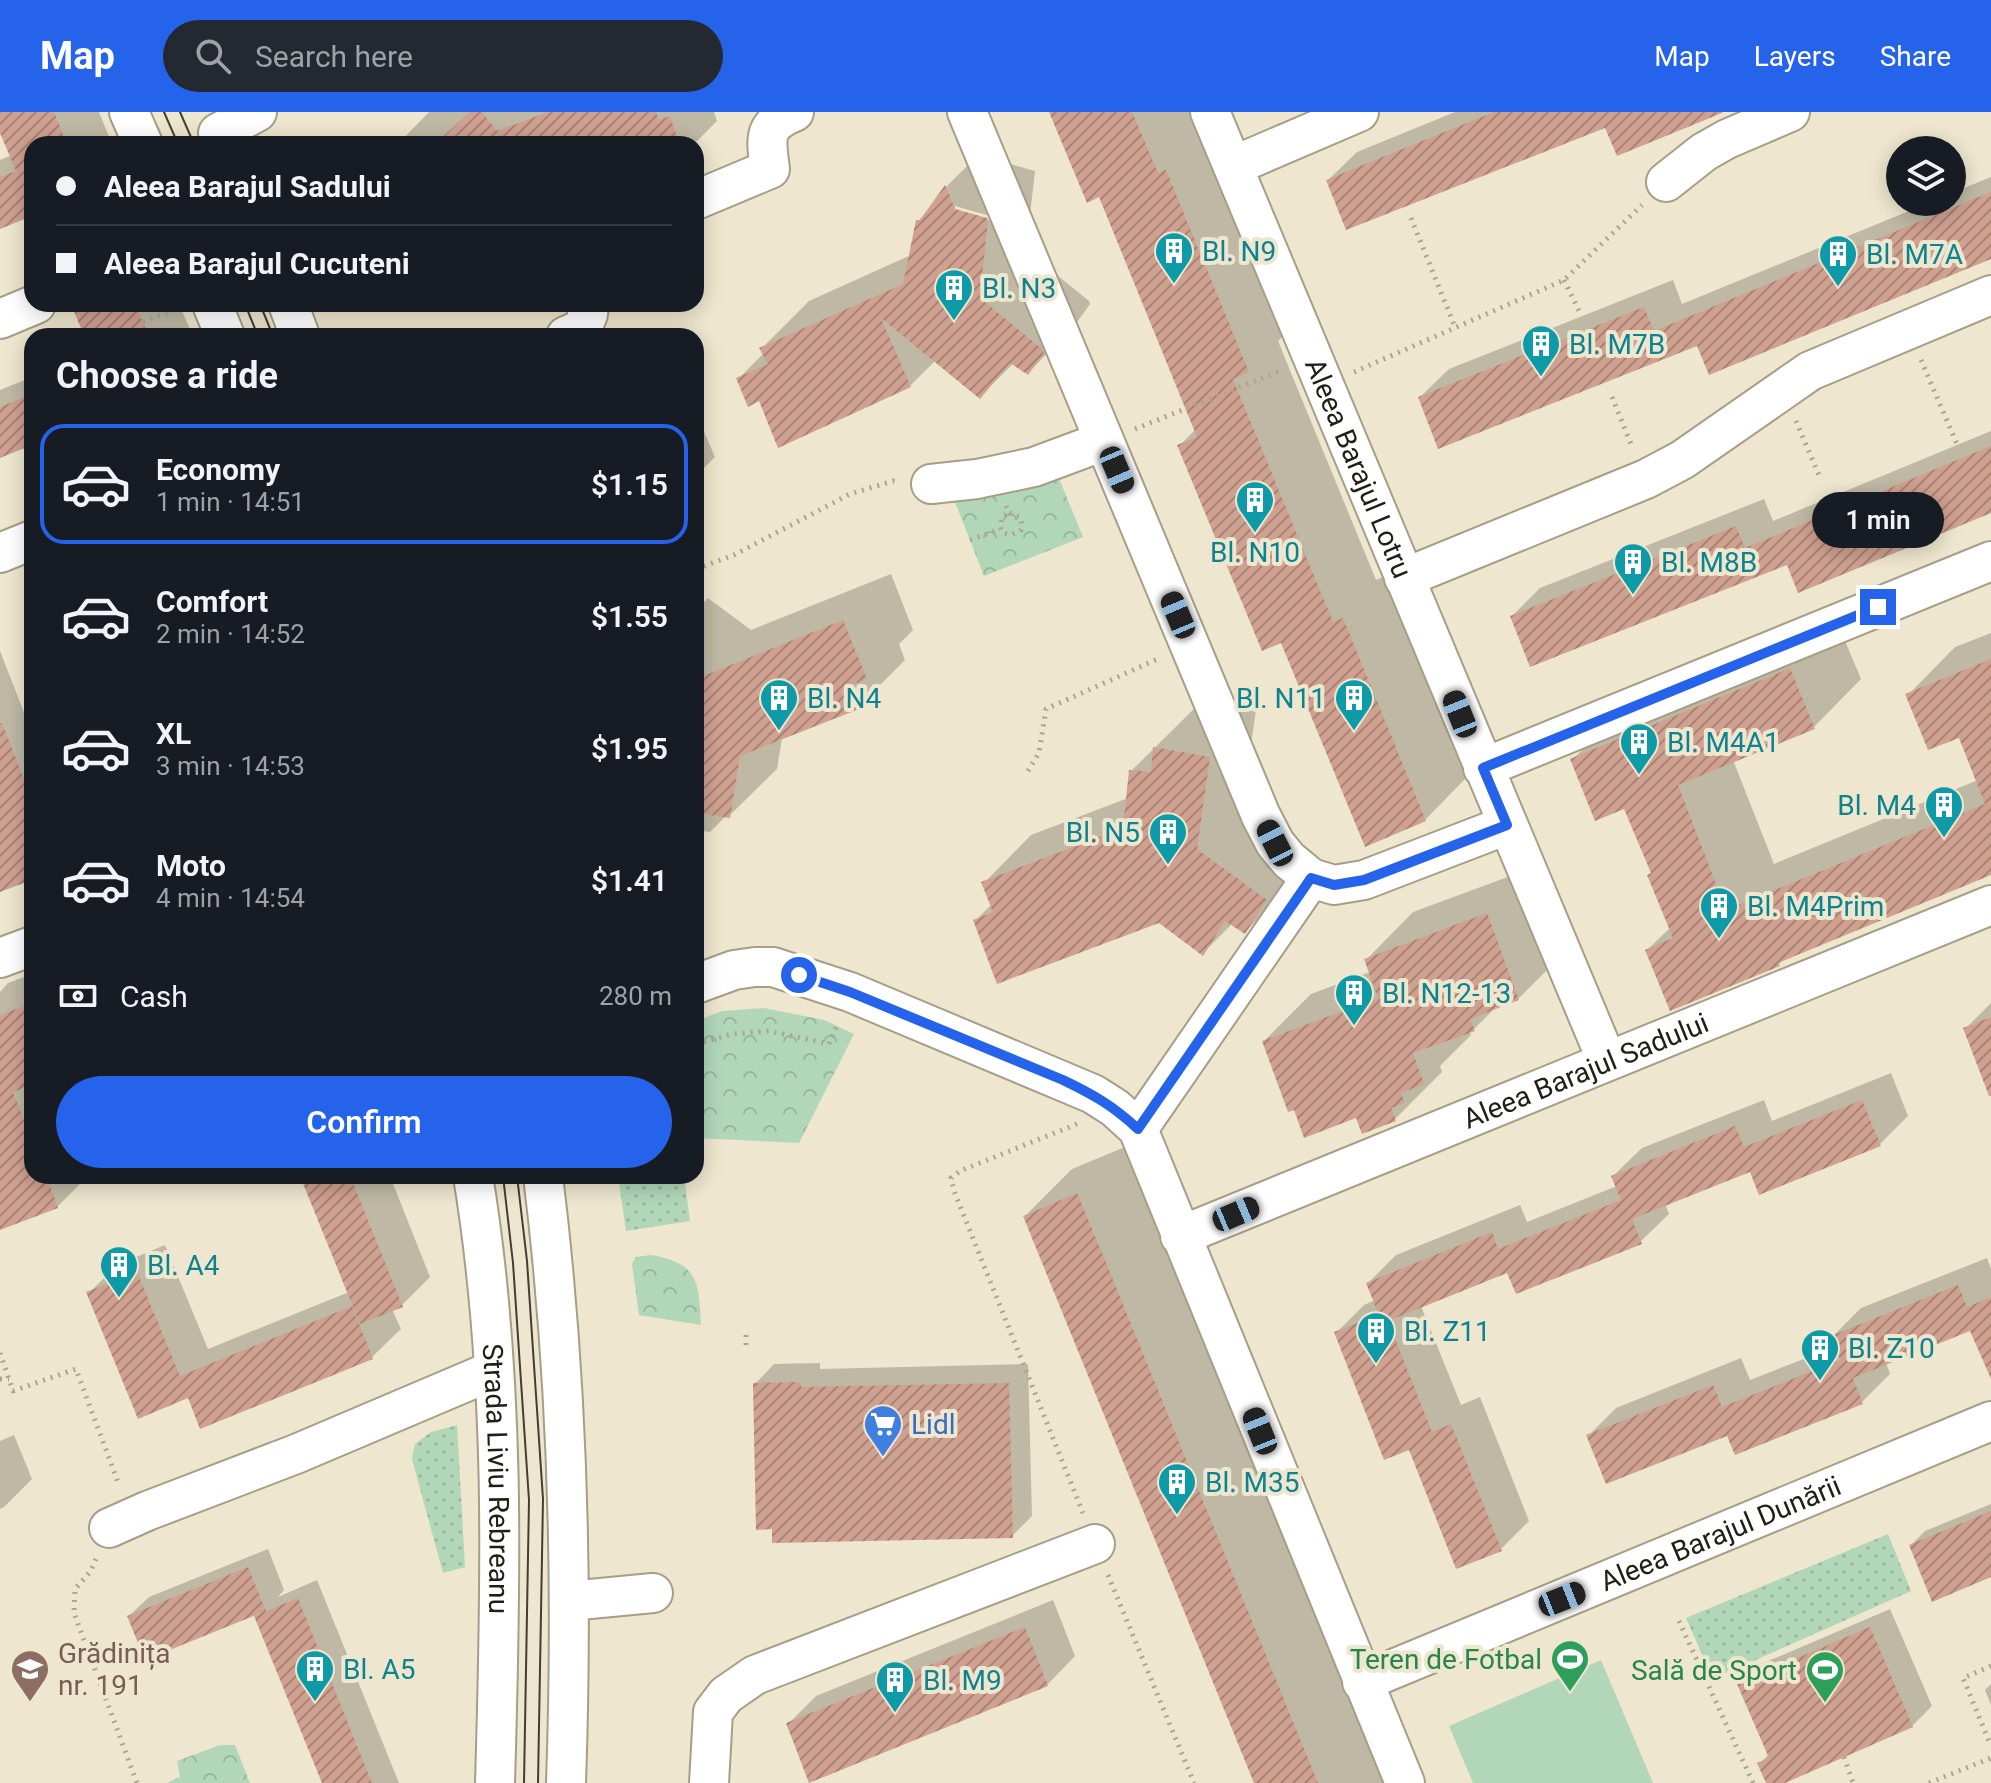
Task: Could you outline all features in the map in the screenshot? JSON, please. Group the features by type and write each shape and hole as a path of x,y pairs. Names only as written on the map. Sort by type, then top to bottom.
{"street":[{"path":"129,112 140,136"},
{"path":"217,130 257,112"},
{"path":"704,197 770,169 768,129 781,117 794,112"},
{"path":"967,112 1261,816 1275,843 1289,860 1311,878 1334,885 1364,880 1507,825"},
{"name":"Aleea Barajul Lotru","path":"1210,112 1607,1061"},
{"path":"1233,166 1359,112"},
{"path":"1666,182 1704,152 1727,139 1790,112"},
{"path":"1404,578 1646,479 1682,460 1810,371 1991,295"},
{"path":"0,319 24,309"},
{"path":"931,484 1034,467 1104,441"},
{"path":"1483,768 1991,561"},
{"path":"1127,1119 1311,878"},
{"name":"Aleea Barajul Sadului","path":"1180,1236 1991,905"},
{"path":"0,958 24,949"},
{"path":"704,981 734,970 773,967 850,992 1063,1080 1093,1094 1127,1119 1180,1236 1405,1783"},
{"name":"Strada Liviu Rebreanu","path":"474,1184 488,1289 494,1370 498,1512 495,1783"},
{"path":"544,1184 560,1351 566,1469 569,1601 566,1783"},
{"path":"109,1528 296,1454 494,1370"},
{"name":"Aleea Barajul Dunării","path":"1362,1682 1991,1421"},
{"path":"709,1783 713,1712 726,1695 755,1675 1095,1544"},
{"path":"569,1601 653,1593"}],"path":[{"path":"1104,441 1455,327 1564,280 1666,182"},
{"path":"1411,218 1455,327"},
{"path":"1564,280 1581,315"},
{"path":"143,322 167,312"},
{"path":"1909,329 1957,444"},
{"path":"1783,391 1821,480"},
{"path":"1612,397 1646,479"},
{"path":"994,476 1009,513 1022,521 1021,530 1008,535 1000,529 1000,521 1009,513"},
{"path":"704,566 734,555 850,494 893,481 931,484"},
{"path":"970,540 1000,529"},
{"path":"1028,771 1039,753 1046,709 1190,644"},
{"path":"704,1042 732,1034 769,1031 829,1044 850,992"},
{"path":"1127,1119 960,1171 951,1178 1095,1544 1194,1783"},
{"path":"746,1331 746,1345"},
{"path":"0,1353 13,1391 76,1369 122,1491 147,1511"},
{"path":"0,1379 9,1379"},
{"path":"109,1528 90,1572 75,1589 74,1613 137,1783"},
{"path":"1679,1621 1753,1783"},
{"path":"1991,1666 1963,1678 1991,1746"},
{"path":"1844,1757 1853,1783"},
{"path":"1929,1783 1991,1758"}],"green space":[{"path":"1054,466 1083,537 984,576 953,497"},
{"path":"764,1008 824,1020 854,1034 799,1143 704,1138 704,1018 722,1011"},
{"path":"619,1184 685,1184 690,1221 626,1231"},
{"path":"651,1255 679,1263 693,1277 699,1297 701,1325 639,1315 632,1264 636,1257"},
{"path":"457,1425 465,1567 443,1573 412,1459 415,1444 431,1432"},
{"path":"1888,1534 1911,1591 1713,1679 1686,1618"},
{"name":"Teren de Fotbal","path":"1601,1660 1653,1783 1473,1783 1449,1726"},
{"path":"220,1745 235,1745 250,1783 167,1783 180,1777 177,1761"}],"building":[{"path":"0,112 54,112 64,136 24,136 24,219 0,229 0,177 16,171 0,133"},
{"path":"470,112 482,112 497,131 548,112 656,112 659,120 670,116 677,136 444,136"},
{"path":"1049,112 1132,112 1158,173 1166,170 1249,372 1233,379 1333,622 1343,618 1426,821 1365,847 1281,643 1262,651 1177,445 1197,437 1099,197 1087,203"},
{"path":"1494,112 1722,113 1617,156 1605,128 1346,230 1326,180"},
{"name":"Bl. N3","path":"945,185 955,209 988,219 980,298 1044,353 1028,375 1010,363 980,399 881,318 911,387 778,448 759,401 748,407 736,378 768,364 759,348 903,284 916,220 920,220"},
{"path":"1991,192 1991,259 1709,375 1697,346 1438,449 1418,397 1644,307 1654,331 1933,216 1966,216 1966,202"},
{"path":"74,312 138,312 146,328 81,328"},
{"path":"24,397 24,448 0,458 0,407"},
{"path":"1991,446 1991,513 1798,593 1787,565 1530,667 1510,616 1736,526 1745,548"},
{"name":"Bl. N4","path":"843,620 867,679 849,686 859,709 740,756 730,818 704,814 704,676"},
{"path":"1991,659 1991,875 1670,1011 1645,950 1673,938 1647,875 1651,873 1624,809 1595,821 1570,759 1790,668 1815,729 1678,785 1726,910 1985,804 1959,738 1928,750 1905,694"},
{"path":"0,724 24,779 24,883 0,892"},
{"name":"Bl. N5","path":"1153,747 1210,757 1197,849 1267,900 1245,934 1225,921 1203,956 1159,923 997,984 973,920 993,912 981,882 1123,828 1129,770 1151,772"},
{"name":"Bl. N12-13","path":"1487,913 1519,1000 1470,1019 1475,1031 1413,1053 1424,1084 1401,1093 1405,1103 1391,1108 1396,1121 1362,1134 1356,1118 1304,1138 1294,1110 1288,1112 1262,1041 1378,998 1364,959"},
{"path":"24,1006 24,1088 13,1092 24,1120 24,1184 49,1184 58,1208 0,1230 0,1015"},
{"path":"1991,1017 1991,1096 1989,1096 1963,1028"},
{"name":"Bl. Z11","path":"1862,1100 1881,1146 1759,1195 1750,1172 1632,1219 1642,1244 1516,1294 1507,1273 1388,1321 1432,1432 1451,1424 1502,1551 1456,1569 1409,1450 1384,1460 1334,1332 1379,1315 1366,1283 1492,1232 1498,1249 1621,1200 1611,1176 1735,1126 1744,1147"},
{"path":"303,1184 353,1184 403,1307 360,1324"},
{"name":"Bl. M35","path":"1077,1193 1318,1783 1254,1783 1023,1216"},
{"name":"Bl. A4","path":"137,1272 180,1376 352,1306 373,1359 200,1429 188,1398 138,1419 86,1292"},
{"name":"Bl. Z10","path":"1958,1285 1967,1307 1991,1297 1991,1379 1970,1331 1853,1378 1863,1404 1735,1455 1727,1436 1606,1484 1586,1435 1713,1385 1722,1407 1840,1360 1831,1336"},
{"name":"Lidl","path":"801,1382 801,1387 1009,1383 1013,1538 772,1543 772,1529 756,1530 753,1383"},
{"path":"1991,1511 1991,1577 1932,1602 1909,1545"},
{"path":"248,1567 266,1611 145,1660 127,1616"},
{"path":"298,1598 372,1783 322,1783 254,1616"},
{"name":"Bl. M9","path":"1025,1627 1048,1686 809,1783 786,1723"},
{"name":"Sală de Sport","path":"1870,1627 1913,1727 1785,1783 1766,1783 1757,1763 1769,1758 1737,1684"}],"tram line":[{"path":"164,112 174,136"},
{"path":"180,112 190,136"},
{"path":"248,312 255,328"},
{"path":"263,312 270,328"},
{"path":"504,1184 513,1263 529,1500 524,1783"},
{"path":"518,1184 527,1261 543,1499 538,1783"}],"place":[{"name":"Bl. N9","path":"1174,285"},
{"name":"Bl. M7A","path":"1838,288"},
{"name":"Bl. N3","path":"954,322"},
{"name":"Bl. M7B","path":"1541,378"},
{"name":"Bl. N10","path":"1255,534"},
{"name":"Bl. M8B","path":"1633,596"},
{"name":"Bl. N4","path":"779,732"},
{"name":"Bl. N11","path":"1354,732"},
{"name":"Bl. M4A1","path":"1639,776"},
{"name":"Bl. M4","path":"1944,839"},
{"name":"Bl. N5","path":"1168,866"},
{"name":"Bl. M4Prim","path":"1719,940"},
{"name":"Bl. N12-13","path":"1354,1027"},
{"name":"Bl. A4","path":"119,1299"},
{"name":"Bl. Z11","path":"1376,1365"},
{"name":"Bl. Z10","path":"1820,1382"},
{"name":"Lidl","path":"883,1458"},
{"name":"Bl. M35","path":"1177,1516"},
{"name":"Teren de Fotbal","path":"1570,1693"},
{"name":"Grădinița nr. 191","path":"30,1703"},
{"name":"Bl. A5","path":"315,1703"},
{"name":"Sală de Sport","path":"1825,1704"},
{"name":"Bl. M9","path":"895,1714"}],"route":[{"path":"799,975 850,992 1063,1080 1115,1108 1138,1129 1311,878 1334,885 1364,880 1507,825 1483,768 1878,607"}]}
